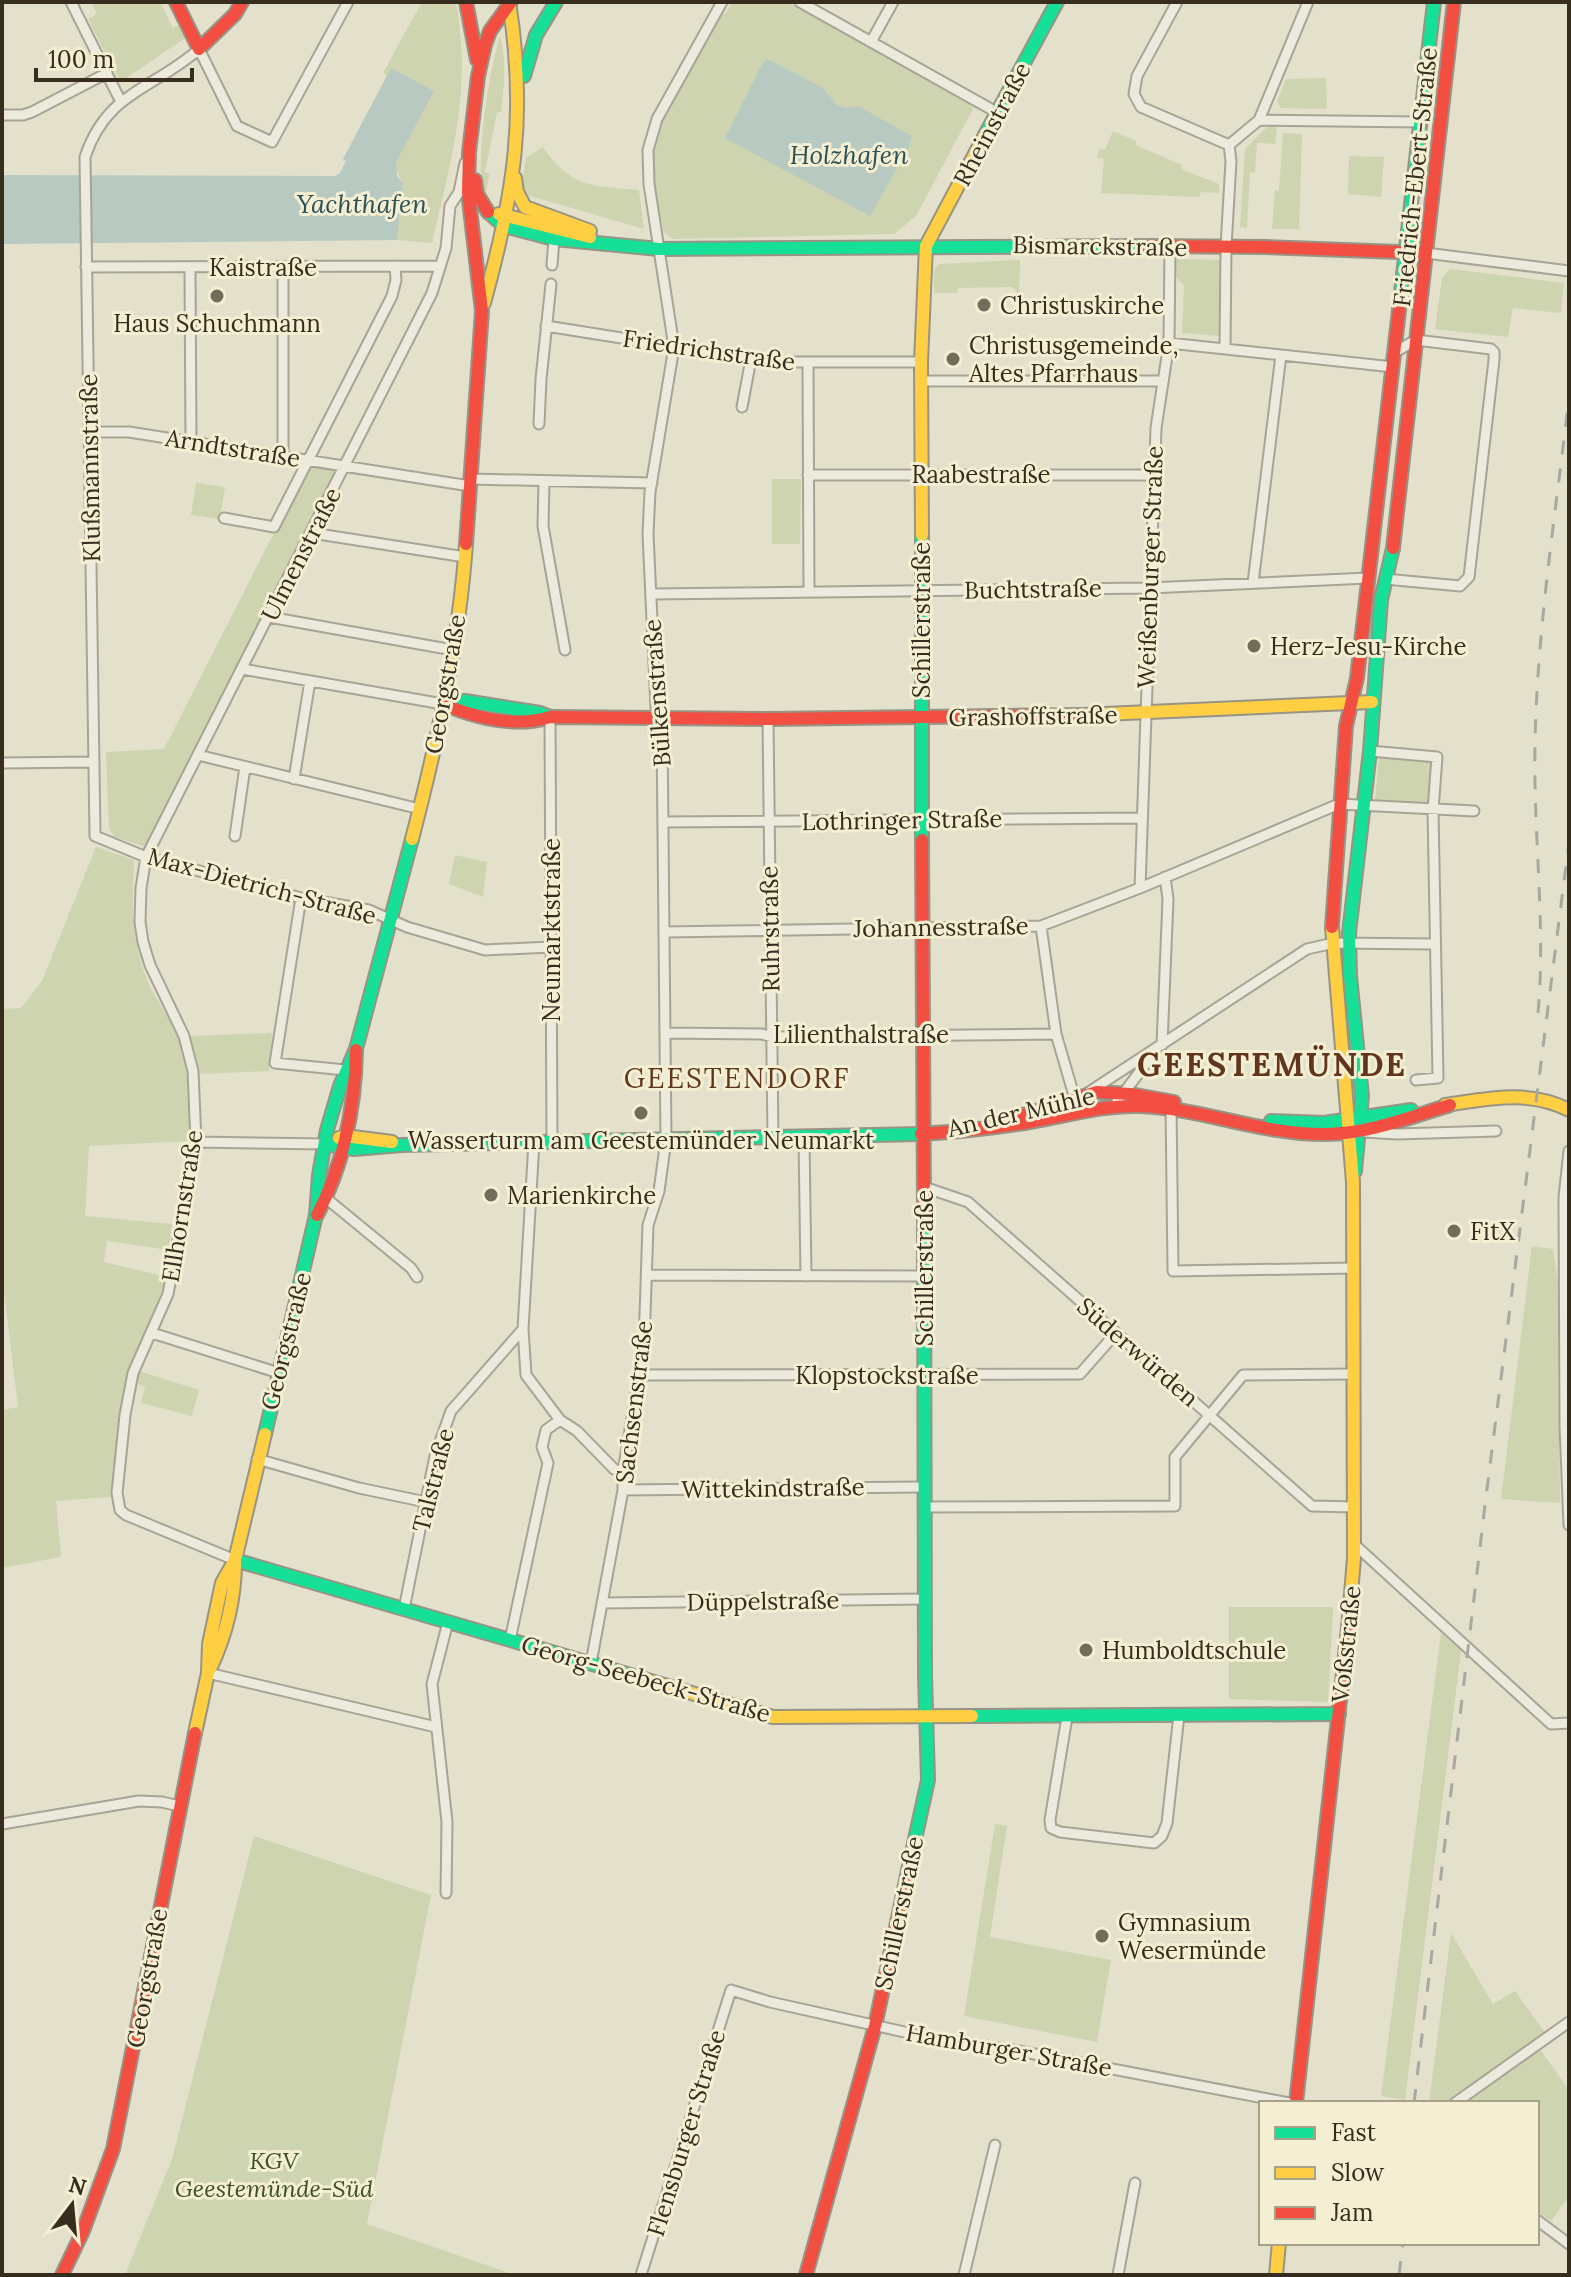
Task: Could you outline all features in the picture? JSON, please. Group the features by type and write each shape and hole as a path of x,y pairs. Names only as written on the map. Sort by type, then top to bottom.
{"main road":[{"path":"176,2 199,49 235,14 242,2"},
{"path":"466,2 476,44 478,76"},
{"path":"520,97 527,60 536,35 556,2"},
{"name":"Rheinstraße","path":"926,246 1057,2"},
{"name":"Friedrich-Ebert-Straße","path":"1354,1126 1332,926 1339,804 1349,703 1357,678 1434,2"},
{"name":"Friedrich-Ebert-Straße","path":"1354,1126 1362,1096 1349,944 1370,751 1381,600 1395,540 1454,2"},
{"path":"488,212 477,194 469,152 478,76 490,31 510,3"},
{"path":"510,3 520,97"},
{"name":"Georgstraße","path":"482,311 515,178 520,97"},
{"name":"Georgstraße","path":"62,2275 83,2231 113,2149 179,1806 208,1673 221,1648 235,1591 235,1560 316,1215 316,1187 345,1070 356,1049 420,809 443,704 465,557 482,311 470,210 469,152"},
{"name":"Bismarckstraße","path":"515,178 517,192 525,207 572,223 610,242"},
{"path":"470,210 488,212"},
{"name":"Bismarckstraße","path":"488,212 554,239 659,249 1226,247 1426,253"},
{"name":"Bismarckstraße","path":"506,221 629,247"},
{"name":"Schillerstraße","path":"806,2275 875,2026 928,1780 921,717 921,362 926,246"},
{"name":"Friedrich-Ebert-Straße","path":"1368,578 1385,579"},
{"name":"Grashoffstraße","path":"443,704 465,701 550,717 768,719 1144,714 1372,702"},
{"name":"Georgstraße","path":"316,1215 327,1199 342,1150 356,1072 356,1049"},
{"name":"An der Mühle","path":"924,1134 1020,1117 1080,1097 1124,1092 1171,1105 1279,1122 1354,1126 1450,1105 1507,1097 1550,1101 1569,1110"},
{"name":"An der Mühle","path":"326,1144 356,1151 402,1145 924,1134 1029,1123 1114,1106 1171,1105"},
{"name":"Voßstraße","path":"1296,2101 1351,1604 1354,1544 1354,1126"},
{"path":"326,1144 345,1136"},
{"name":"An der Mühle","path":"345,1136 402,1145"},
{"name":"Georg-Seebeck-Straße","path":"235,1560 773,1717 1339,1714"},
{"path":"1276,2275 1279,2245"}],"street":[{"path":"71,2 121,102"},
{"path":"199,49 237,126 272,142 348,2"},
{"path":"800,2 998,113"},
{"path":"871,42 893,2"},
{"path":"1177,2 1137,76 1134,94 1141,107 1229,145"},
{"path":"1229,145 1259,120 1308,2"},
{"name":"Bülkenstraße","path":"666,1140 662,730 648,534 652,483 674,347 649,184 648,150 657,119 717,4"},
{"name":"Klußmannstraße","path":"92,762 91,432 85,157 91,138 112,109 199,49"},
{"path":"2,115 32,112 107,73"},
{"path":"1259,120 1421,122"},
{"path":"1225,349 1229,145"},
{"name":"Ulmenstraße","path":"146,857 426,308 446,248 450,206 459,192 469,152"},
{"path":"449,223 454,214 470,210"},
{"path":"552,265 554,239"},
{"name":"Weißenburger Straße","path":"1140,888 1156,428 1169,343 1170,247"},
{"name":"Bismarckstraße","path":"1426,253 1569,271"},
{"path":"224,518 274,527 392,296 395,266"},
{"name":"Kaistraße","path":"86,267 439,266"},
{"path":"190,267 191,442"},
{"path":"283,267 283,456"},
{"path":"539,424 551,284"},
{"name":"Friedrichstraße","path":"546,326 751,359 808,363 921,362"},
{"name":"Friedrich-Ebert-Straße","path":"1385,579 1460,586 1469,577 1494,352 1491,349 1416,340 1395,352"},
{"path":"1169,343 1393,367"},
{"path":"1253,583 1281,355"},
{"path":"742,407 751,359"},
{"path":"808,363 809,592"},
{"path":"921,381 1163,381"},
{"name":"Arndtstraße","path":"91,432 129,432 470,482 652,483"},
{"name":"Raabestraße","path":"808,475 1154,475"},
{"path":"544,481 543,526 565,650"},
{"path":"312,533 465,557"},
{"name":"Buchtstraße","path":"651,594 1149,588 1368,578"},
{"path":"269,617 453,650"},
{"path":"242,669 443,704"},
{"path":"294,779 310,681"},
{"name":"Neumarktstraße","path":"550,717 552,1142"},
{"name":"Ruhrstraße","path":"768,719 773,1139"},
{"path":"1370,751 1437,757 1433,810 1438,1078 1416,1080"},
{"path":"198,755 420,809"},
{"path":"2,763 92,762"},
{"name":"Max-Dietrich-Straße","path":"92,762 95,836 146,857 301,898 369,910 390,920 485,950 551,947"},
{"path":"235,836 245,767"},
{"path":"1339,804 1474,811"},
{"name":"Johannesstraße","path":"664,932 1041,926 1339,804"},
{"name":"Lothringer Straße","path":"663,822 1142,818"},
{"name":"Ellhornstraße","path":"120,1510 117,1493 133,1373 173,1279 196,1142 193,1071 184,1036 150,965 143,942 141,888 146,857"},
{"path":"1114,1106 1160,1046 1168,899 1165,877"},
{"path":"301,898 275,1063 345,1070"},
{"path":"1041,926 1056,1034 1080,1097 1307,949 1334,943 1434,944"},
{"name":"Lilienthalstraße","path":"665,1033 762,1034 772,1037 1056,1034"},
{"path":"1171,1105 1173,1271 1354,1268"},
{"name":"An der Mühle","path":"1354,1126 1397,1134 1496,1131"},
{"path":"804,1138 806,1276"},
{"name":"Sachsenstraße","path":"591,1663 623,1490 623,1472 640,1375 648,1225 659,1191 666,1140"},
{"path":"196,1142 326,1144"},
{"path":"534,1142 523,1329 526,1375 560,1420 577,1431 614,1469 623,1472"},
{"path":"1569,1151 1564,1197 1565,1426 1569,1525"},
{"name":"Süderwürden","path":"924,1187 968,1202 1312,1506 1354,1507"},
{"path":"327,1199 411,1268 417,1277"},
{"path":"1566,1232 1569,1219"},
{"path":"647,1275 924,1276"},
{"name":"Talstraße","path":"404,1609 435,1456 451,1411 523,1329"},
{"path":"152,1333 279,1373"},
{"name":"Klopstockstraße","path":"640,1375 1080,1374 1116,1333"},
{"path":"924,1507 1175,1506 1175,1457 1243,1375 1354,1374"},
{"path":"510,1640 548,1463 542,1447 546,1430 560,1420"},
{"path":"257,1459 359,1488 426,1502"},
{"name":"Wittekindstraße","path":"623,1490 924,1487"},
{"name":"Georg-Seebeck-Straße","path":"120,1510 235,1560"},
{"path":"1354,1544 1551,1724 1569,1723"},
{"name":"Düppelstraße","path":"602,1603 925,1599"},
{"path":"446,1893 447,1822 432,1684 448,1622"},
{"path":"208,1673 436,1727"},
{"path":"1067,1717 1051,1828 1060,1832 1154,1843 1162,1836 1167,1823 1179,1715"},
{"path":"2,1824 129,1802 150,1800 179,1806"},
{"name":"Hamburger Straße","path":"731,1990 936,2039 1019,2051 1279,2101"},
{"name":"Flensburger Straße","path":"641,2275 731,1990"},
{"path":"1458,2101 1569,2022"},
{"path":"964,2275 995,2145"},
{"path":"1118,2275 1135,2183"},
{"path":"1539,2222 1569,2244"}],"green space":[{"path":"91,2 160,2 173,28 182,23 188,36 125,79 118,78 88,19 97,14"},
{"path":"422,2 455,2 462,60 455,139 432,243 397,240 403,184 396,169 391,68 387,76 383,73"},
{"path":"732,2 788,2 970,103 973,109 916,216 894,234 672,239 664,232 652,171 655,137 669,102 717,16 726,13"},
{"path":"500,37 504,65 503,94 485,172 490,174 485,195 482,142"},
{"path":"1326,78 1327,109 1281,108 1277,102 1286,79"},
{"path":"1268,126 1277,127 1275,144 1257,143 1255,172 1250,173 1247,228 1240,227 1245,149"},
{"path":"1113,131 1182,165 1181,169 1219,184 1219,193 1201,192 1199,197 1101,193 1104,159 1097,158 1099,149 1105,150"},
{"path":"1283,133 1302,134 1299,229 1272,229 1275,190 1279,190"},
{"path":"543,147 573,178 596,185 639,190 644,229 527,195 522,183 526,158"},
{"path":"1349,156 1384,157 1381,197 1348,194"},
{"path":"1176,259 1221,260 1220,336 1182,333 1184,285 1176,277"},
{"path":"1020,260 1019,297 1016,297 1017,292 1012,287 958,288 957,293 934,293 934,270 939,264"},
{"path":"1450,269 1564,283 1561,313 1513,308 1508,337 1435,329 1442,278"},
{"path":"309,464 342,468 146,847 115,837 109,829 106,752 164,749"},
{"path":"772,479 801,479 800,544 772,544"},
{"path":"196,483 225,487 220,519 191,515"},
{"path":"1379,757 1432,762 1429,802 1375,801"},
{"path":"96,847 134,860 133,907 138,952 151,989 181,1042 187,1079 190,1141 89,1146 85,1216 172,1224 169,1250 107,1241 104,1262 166,1277 122,1413 110,1497 56,1501 61,1557 2,1568 2,1410 18,1407 2,1275 2,1009 21,1008 42,981"},
{"path":"455,855 487,862 483,897 449,884"},
{"path":"272,1033 269,1071 201,1074 190,1036"},
{"path":"1532,1246 1553,1249 1558,1283 1560,1503 1501,1499"},
{"path":"139,1371 199,1390 192,1416 141,1403 145,1387 135,1383"},
{"path":"1229,1607 1333,1607 1328,1702 1229,1699"},
{"path":"1441,1633 1461,1651 1405,2100 1381,2096"},
{"path":"995,1824 1007,1826 990,1937 1111,1960 1097,2042 964,2016"},
{"name":"KGV Geestemünde-Süd","path":"254,1836 431,1895 367,2224 515,2275 125,2275 172,2159"},
{"path":"1451,1933 1493,2004 1515,1991 1546,2034 1450,2101 1429,2101"},
{"path":"1539,2048 1569,2090 1569,2196 1551,2221 1539,2212 1539,2101 1468,2101"}],"water":[{"name":"Holzhafen","path":"767,59 823,88 837,105 845,108 858,106 912,136 909,147 870,216 725,138"},
{"name":"Yachthafen","path":"391,68 434,91 396,162 397,176 403,183 397,240 2,244 2,175 335,176 340,173 346,161 343,159"}],"railway":[{"path":"1538,1013 1541,946 1535,777 1537,701 1543,614 1569,397"},
{"path":"1414,2101 1486,1497 1569,842"},
{"path":"1399,2275 1403,2245"}],"traffic: fast":[{"path":"524,76 536,35 556,2"},
{"path":"985,135 1057,2"},
{"path":"1399,310 1434,2"},
{"path":"488,212 504,226 554,239 659,249 1147,246"},
{"path":"922,535 922,840"},
{"path":"1355,1171 1362,1096 1350,976 1349,933 1370,751 1381,600 1393,548"},
{"path":"443,704 465,701 550,717"},
{"path":"265,1434 316,1215 327,1130 340,1086 356,1049 412,839"},
{"path":"1271,1121 1324,1123 1411,1110"},
{"path":"326,1144 354,1149 402,1145 921,1134"},
{"path":"908,1871 928,1780 924,1208"},
{"path":"235,1560 637,1677"},
{"path":"972,1716 1339,1714"}],"traffic: slow":[{"path":"484,303 510,190 517,118 517,81 509,2"},
{"path":"922,535 921,362 926,246 985,135"},
{"path":"515,178 517,192 525,207 590,231"},
{"path":"499,214 590,237"},
{"path":"412,839 446,693 466,544"},
{"path":"1082,715 1372,702"},
{"path":"1332,927 1353,1182 1354,1558 1349,1618"},
{"path":"1445,1105 1508,1097 1539,1100 1569,1110"},
{"path":"339,1138 345,1136 392,1142"},
{"path":"195,1733 222,1583 235,1560 265,1434"},
{"path":"210,1669 228,1617 235,1562"},
{"path":"637,1677 773,1717 972,1716"},
{"path":"1276,2275 1279,2245"}],"traffic: jam":[{"path":"176,2 199,49 235,14 242,2"},
{"path":"466,2 477,60"},
{"path":"466,544 482,311 468,192 469,152 485,45 490,31 511,2"},
{"path":"1393,548 1454,2"},
{"path":"475,180 477,194 488,212"},
{"path":"1147,246 1426,253"},
{"path":"1332,927 1346,726 1357,678 1399,310"},
{"path":"443,704 482,717 523,722 550,717 768,719 1082,715"},
{"path":"922,840 924,1208"},
{"path":"317,1215 334,1176 346,1135 356,1050"},
{"path":"1014,1118 1097,1092 1174,1102"},
{"path":"921,1134 989,1128 1125,1106 1186,1111 1279,1130 1326,1134 1389,1124 1450,1105"},
{"path":"1296,2101 1349,1618"},
{"path":"62,2275 83,2231 113,2149 195,1733"},
{"path":"806,2275 875,2026 908,1871"}],"place":[{"name":"Haus Schuchmann","path":"217,296"},
{"name":"Christuskirche","path":"984,305"},
{"name":"Christusgemeinde, Altes Pfarrhaus","path":"953,359"},
{"name":"Herz-Jesu-Kirche","path":"1254,646"},
{"name":"Wasserturm am Geestemünder Neumarkt","path":"641,1113"},
{"name":"Marienkirche","path":"491,1195"},
{"name":"FitX","path":"1454,1231"},
{"name":"Humboldtschule","path":"1086,1650"},
{"name":"Gymnasium Wesermünde","path":"1102,1936"}],"district":[{"name":"GEESTEMÜNDE","path":"1272,1064"},
{"name":"GEESTENDORF","path":"737,1078"}]}
